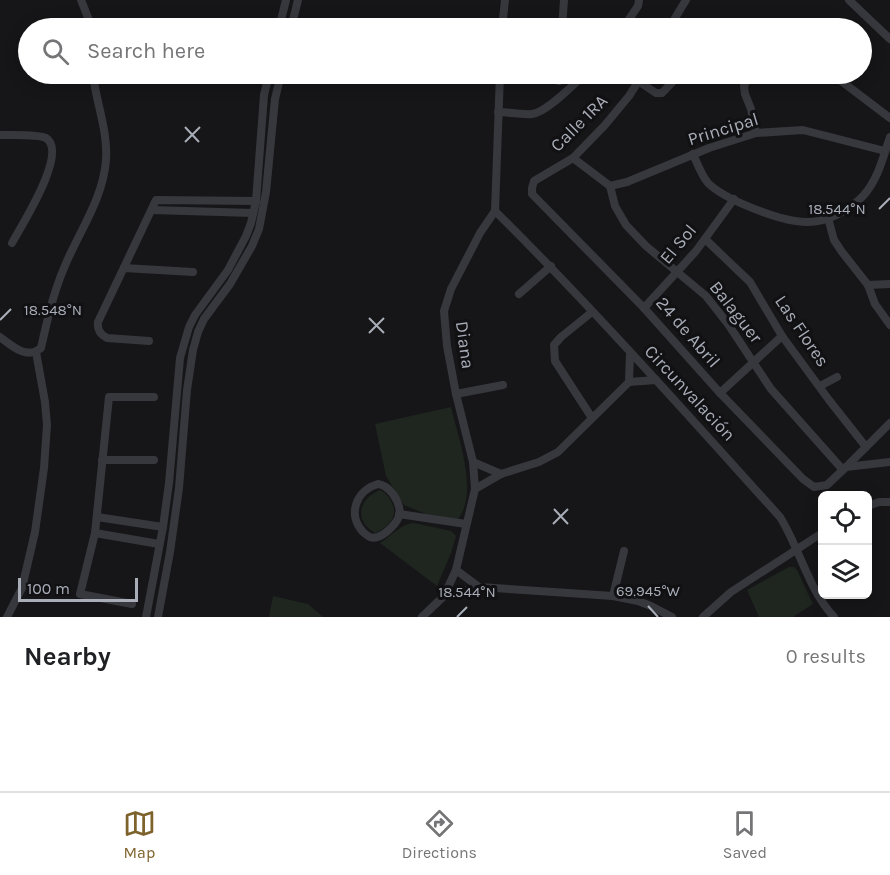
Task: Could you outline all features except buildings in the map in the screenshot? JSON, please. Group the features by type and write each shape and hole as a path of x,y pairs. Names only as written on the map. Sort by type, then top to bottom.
{"street":[{"path":"81,0 88,18"},
{"path":"282,18 286,0"},
{"path":"294,18 298,0"},
{"path":"503,18 505,0"},
{"path":"563,18 564,0"},
{"path":"630,18 638,6 639,0"},
{"path":"675,18 686,0"},
{"path":"849,0 868,18"},
{"path":"872,22 890,39"},
{"path":"0,337 12,346 31,354 41,348 64,268 86,225 106,161 105,130 95,84"},
{"path":"146,617 163,527 180,358 195,315 228,270 251,223 256,201 266,84"},
{"path":"158,617 179,488 187,390 193,350 204,319 230,284 259,229 266,192 275,99 279,84"},
{"path":"495,211 499,84"},
{"path":"498,112 532,114 538,112 574,84"},
{"name":"Calle 1RA","path":"532,188 534,181 573,158 605,125 636,84"},
{"path":"647,84 656,93 662,93 671,84"},
{"path":"745,84 745,94 756,133"},
{"path":"845,84 890,118"},
{"name":"Principal","path":"610,186 627,182 693,154 756,133 803,130 885,151"},
{"path":"0,135 44,136 49,141 53,154 41,190 12,243"},
{"path":"693,154 707,181 720,193 741,204 792,221 808,222 828,218 863,197 874,181 890,137"},
{"path":"573,158 610,186"},
{"name":"Balaguer","path":"610,186 615,206 626,225 646,246 706,296 728,324 771,389 845,469"},
{"name":"24 de Abril","path":"532,188 532,194 645,308 720,393 803,479 814,487 826,485 845,469"},
{"name":"El Sol","path":"645,308 705,239 734,199"},
{"path":"150,341 107,338 101,335 98,322 156,200 256,201"},
{"path":"152,210 253,213"},
{"name":"Circunvalación","path":"495,211 551,267 780,517 791,534 811,582 834,617"},
{"name":"Diana","path":"422,617 444,596 456,570 475,489 473,462 447,346 444,310 451,289 480,233 495,211"},
{"path":"828,218 834,240 868,285 875,304 890,325"},
{"name":"Las Flores","path":"705,239 750,282 782,336 866,447"},
{"path":"519,294 551,267"},
{"path":"124,268 193,272"},
{"path":"868,285 890,285"},
{"path":"592,312 554,345 555,361 592,418"},
{"path":"720,393 782,336"},
{"path":"7,617 22,588 35,532 44,468 47,425 36,352"},
{"path":"629,382 630,353"},
{"path":"820,386 837,377"},
{"path":"475,489 501,474 539,462 558,452 629,382 656,380"},
{"path":"456,394 503,385"},
{"path":"132,604 80,594 95,533 109,397 154,397"},
{"path":"845,469 890,423"},
{"path":"102,460 154,460"},
{"path":"473,462 501,474"},
{"path":"845,469 890,462"},
{"path":"381,484 396,499 399,513 396,522 379,537 373,538 357,524 354,513 359,497 369,488 381,484"},
{"path":"872,504 890,502"},
{"path":"399,513 466,524"},
{"path":"97,517 163,527"},
{"path":"95,533 159,544"},
{"path":"703,617 731,592 818,536"},
{"path":"613,596 624,551"},
{"path":"456,570 479,587"},
{"path":"444,596 479,587 613,596 638,601 672,617"}],"shaded area":[{"path":"451,407 467,480 464,508 458,519 426,514 404,505 386,476 375,424"},
{"path":"380,490 389,498 394,511 388,524 375,533 364,522 361,510 367,498"},
{"path":"414,523 451,531 456,536 437,586 380,543 400,528"},
{"path":"789,567 797,570 813,604 793,617 759,617 747,590"},
{"path":"273,596 308,604 323,617 269,617"}]}
